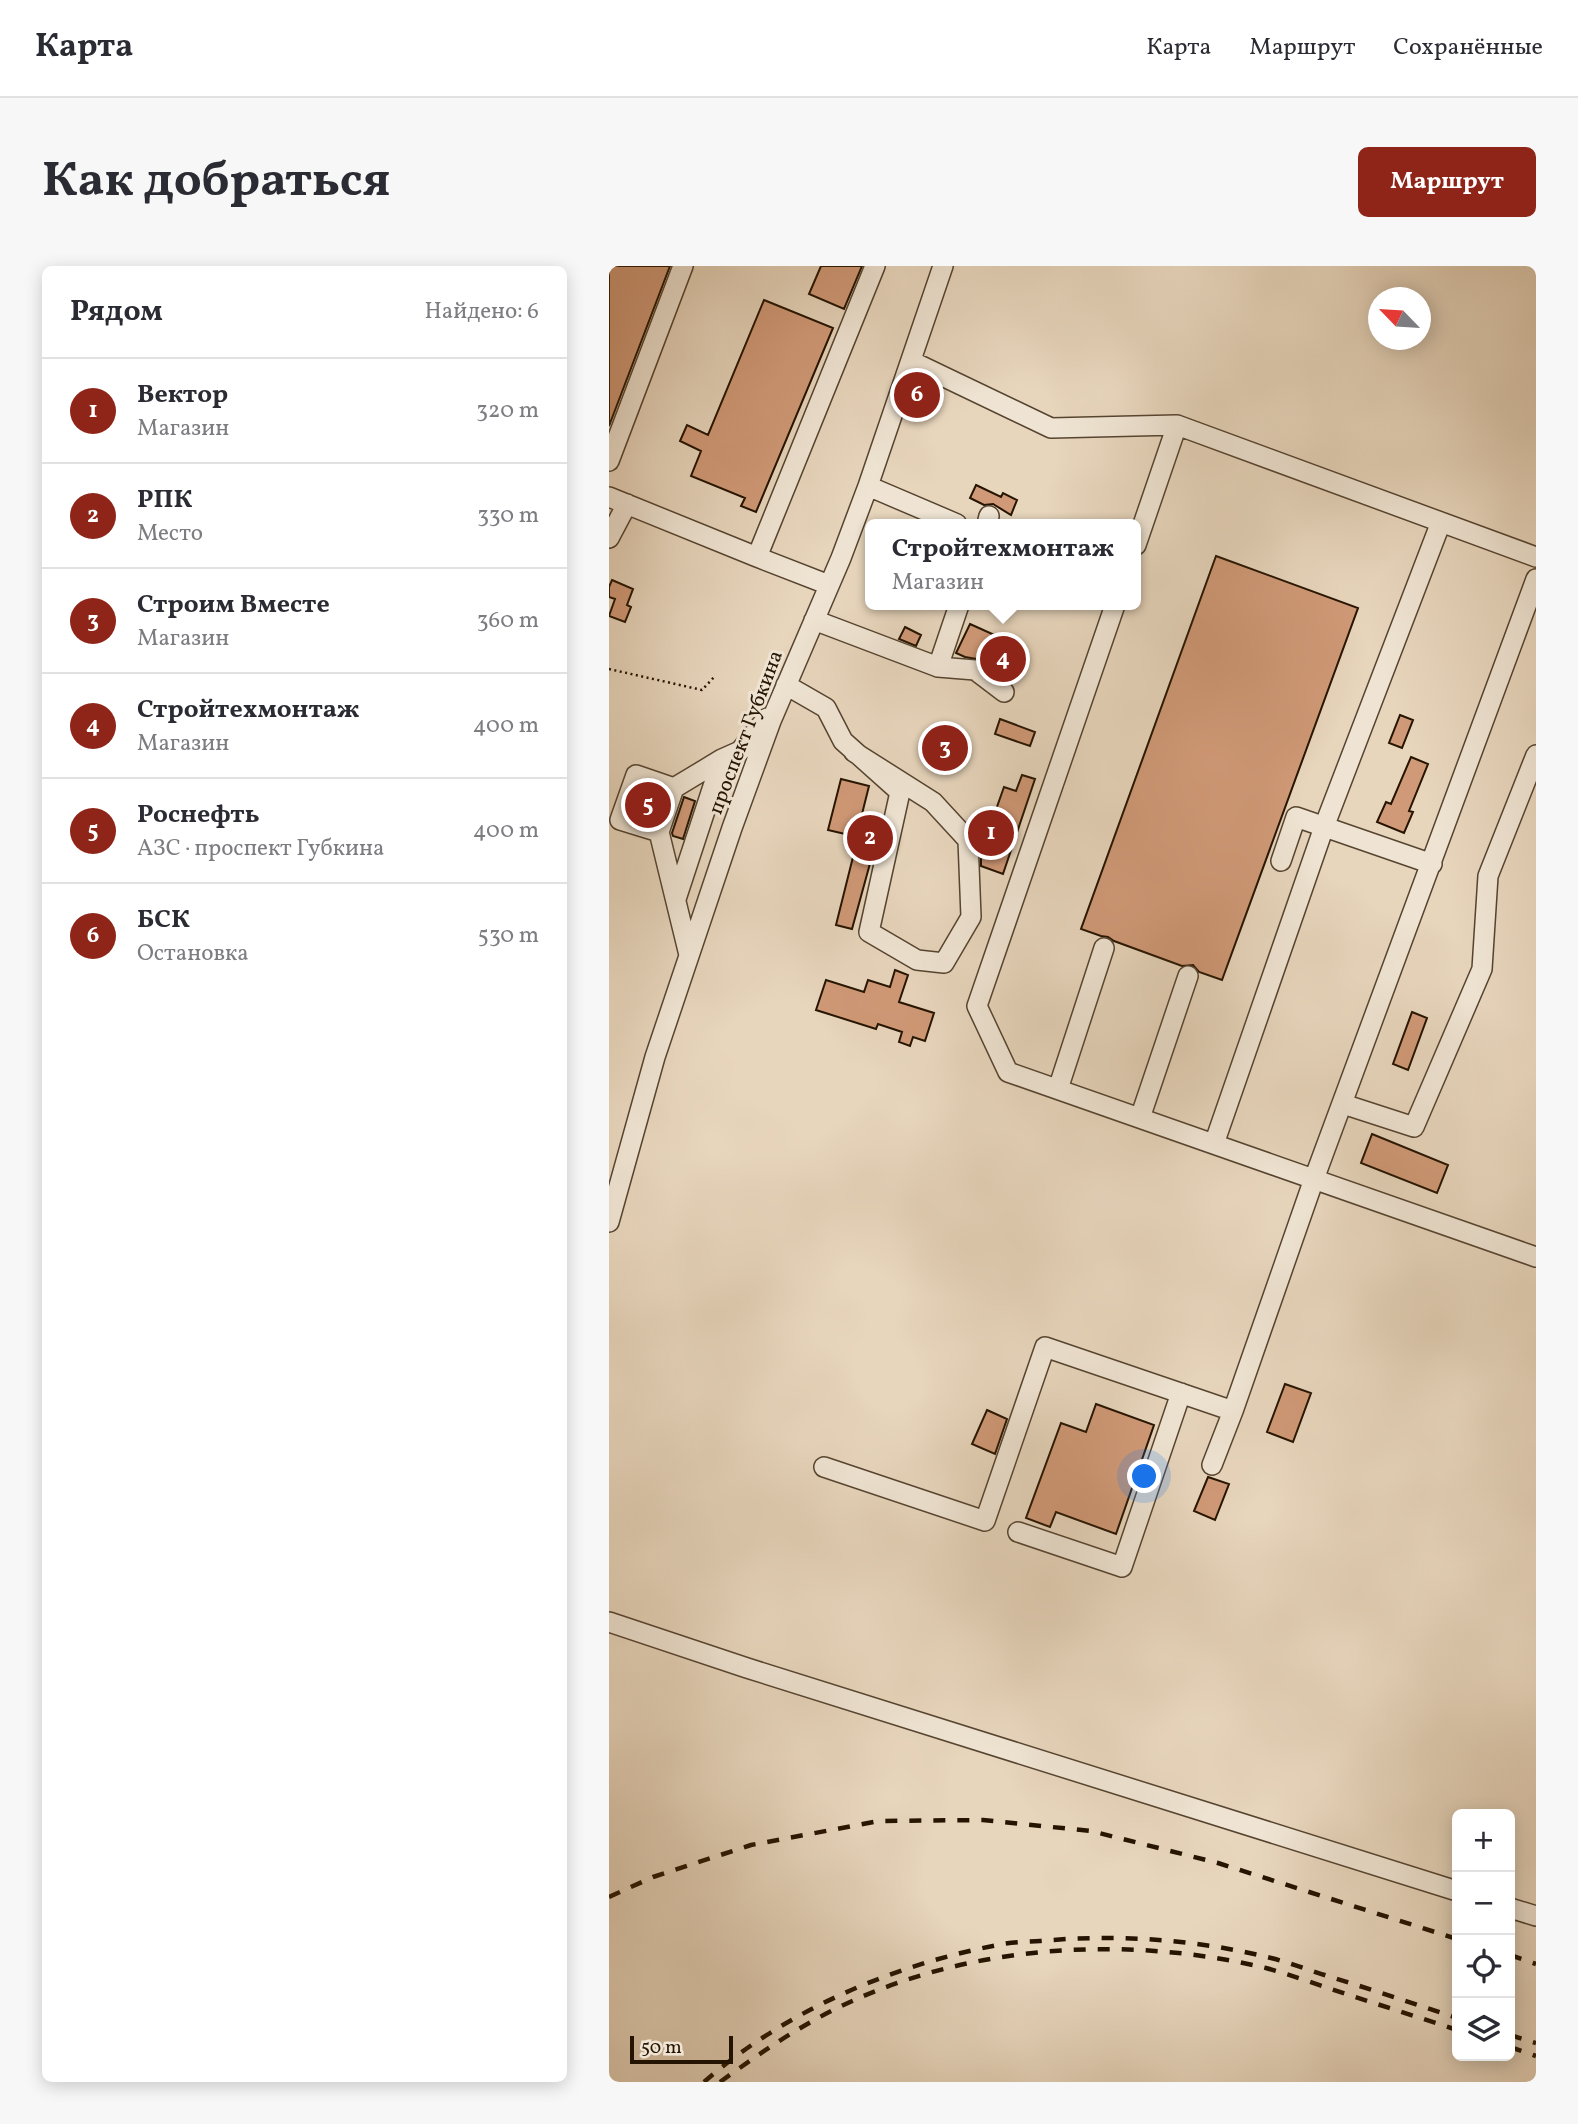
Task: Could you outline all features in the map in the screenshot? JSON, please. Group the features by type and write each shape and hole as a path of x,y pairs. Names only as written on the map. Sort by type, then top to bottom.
{"street":[{"path":"609,461 683,266"},
{"path":"757,556 875,266"},
{"name":"проспект Губкина","path":"609,1222 655,1057 732,828 778,703 868,486 943,266"},
{"path":"911,361 1051,428 1177,425 1536,557"},
{"path":"1141,530 1177,425"},
{"path":"868,486 945,519"},
{"path":"609,538 618,500 829,585"},
{"path":"1214,1144 1324,827 1441,522"},
{"path":"1212,1465 1314,1179 1536,579"},
{"path":"938,667 957,610"},
{"path":"1113,610 978,1006 1008,1072 1536,1257"},
{"path":"814,620 938,667 975,670 1004,692"},
{"path":"786,685 826,708 843,741 854,752 900,792 869,932 917,960 944,963 971,916 968,840 933,802 854,752"},
{"path":"690,956 659,832 674,788 740,751 778,703"},
{"path":"1343,1104 1414,1126 1482,969 1488,876 1536,755"},
{"path":"676,900 722,759"},
{"path":"659,832 620,820 636,775 674,788"},
{"path":"1281,862 1296,817 1432,864"},
{"path":"1058,1089 1104,948"},
{"path":"1140,1118 1188,976"},
{"path":"824,1466 985,1521 1045,1347 1233,1410"},
{"path":"1019,1532 1122,1567 1181,1393"},
{"path":"609,1622 1452,1889"},
{"path":"1515,1910 1536,1916"}],"path":[{"path":"609,669 702,690 715,676"}],"building":[{"path":"609,266 670,266 609,426"},
{"path":"821,266 862,266 844,309 809,294"},
{"path":"764,300 833,328 756,512 741,506 745,498 691,476 701,451 680,441 687,425 708,435"},
{"path":"976,485 1001,497 1003,493 1017,500 1011,515 993,504 984,505 970,498"},
{"path":"1216,556 1358,608 1222,980 1199,972 1193,965 1182,966 1081,929"},
{"path":"612,580 633,589 627,605 631,607 625,622 609,616 615,599 609,597"},
{"path":"970,624 1021,651 1009,677 982,660 956,653"},
{"path":"905,627 921,635 916,646 899,639"},
{"path":"1400,715 1413,720 1402,748 1389,743"},
{"path":"1000,719 1035,732 1030,746 995,734"},
{"path":"1411,757 1428,764 1409,811 1413,812 1404,833 1377,822 1386,802 1391,804"},
{"path":"1022,775 1035,779 1003,874 981,866 981,852 1004,787 1016,791"},
{"path":"841,779 869,786 860,822 880,827 852,929 836,925 858,837 828,830"},
{"path":"643,791 658,796 651,817 636,812"},
{"path":"684,797 695,801 683,839 673,836 672,833"},
{"path":"895,970 908,975 899,1002 934,1013 925,1041 913,1037 910,1046 899,1042 902,1032 878,1024 876,1029 816,1010 826,980 864,992 868,980 890,987"},
{"path":"1412,1012 1427,1018 1408,1070 1393,1064"},
{"path":"1372,1134 1448,1165 1437,1193 1361,1163"},
{"path":"1285,1384 1311,1393 1293,1442 1267,1432"},
{"path":"1096,1404 1154,1425 1116,1534 1056,1512 1050,1527 1026,1518 1061,1423 1086,1432"},
{"path":"987,1410 1007,1419 995,1454 972,1444"},
{"path":"1208,1477 1229,1484 1215,1520 1194,1511"}],"railway":[{"path":"609,1897 653,1877 751,1845 879,1821 983,1820 1091,1831 1218,1863 1452,1937"},
{"path":"704,2082 769,2033 842,1994 919,1965 1013,1943 1127,1938 1214,1946 1279,1960 1452,2016"},
{"path":"720,2082 805,2025 870,1993 924,1974 1037,1952 1095,1949 1210,1957 1274,1970 1452,2028"},
{"path":"1515,1957 1536,1964"},
{"path":"1515,2037 1536,2043"},
{"path":"1515,2049 1536,2056"}],"place":[{"name":"БСК","path":"917,395"},
{"name":"Стройтехмонтаж","path":"1003,659"},
{"name":"Строим Вместе","path":"945,748"},
{"name":"Роснефть","path":"648,805"},
{"name":"Вектор","path":"991,833"},
{"name":"РПК","path":"870,838"}]}
